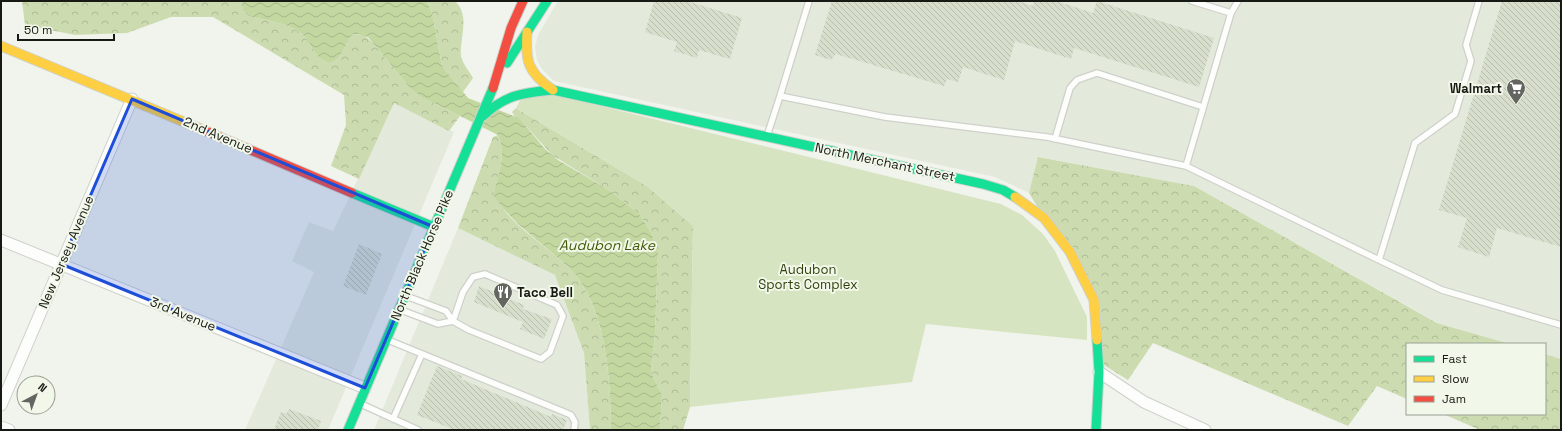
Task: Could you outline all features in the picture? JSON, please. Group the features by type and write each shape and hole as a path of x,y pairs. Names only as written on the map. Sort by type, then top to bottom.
{"street":[{"path":"496,80 511,28 522,1"},
{"path":"496,80 546,1"},
{"path":"528,30 525,53 530,69 540,82 553,90"},
{"name":"2nd Avenue","path":"1,46 132,99 434,227"},
{"name":"North Black Horse Pike","path":"348,430 496,80"},
{"path":"478,121 496,103 511,96 553,90"},
{"name":"North Merchant Street","path":"553,90 983,184 1003,190 1024,202 1044,218 1056,232 1070,252 1094,300 1100,372 1096,430"},
{"name":"New Jersey Avenue","path":"1,405 132,99"},
{"name":"3rd Avenue","path":"1,240 365,388"},
{"path":"1100,372 1144,402 1205,430"},
{"path":"1,427 9,430"}],"lane":[{"path":"767,136 809,1"},
{"path":"1192,1 1231,13"},
{"path":"1186,166 1231,13 1238,1"},
{"path":"1378,260 1415,143 1455,114 1471,60 1466,45 1479,1"},
{"path":"1055,138 1070,88 1077,80 1097,73 1203,107"},
{"path":"780,96 885,117 1055,138 1186,166 1442,290 1561,326"},
{"path":"404,296 446,311 453,321 469,330 541,359 550,352 563,316 557,305 485,274 473,277 463,292 453,321"},
{"path":"398,310 438,324 453,321"},
{"path":"386,339 571,415 575,422 574,430"},
{"path":"393,419 422,354"},
{"path":"359,404 418,430"}],"highlighted area":[{"path":"132,99 434,227 365,388 61,264"}],"shaded area":[{"path":"558,1 1561,1 1561,359 1546,354 1546,343 1507,343 1438,323 1194,186 1039,157 1029,193 995,177 554,81 542,69 537,60 535,47 538,35"},
{"path":"394,103 454,132 328,430 245,430 314,272 292,261 309,222 333,231"},
{"path":"458,228 555,275 584,353 590,430 374,430"}],"green space":[{"path":"22,1 243,1 243,11 249,16 277,22 297,30 306,38 316,54 324,61 329,63 334,62 337,59 353,34 364,35 372,42 410,88 436,104 460,116 449,131 394,103 359,179 331,166 346,125 344,95 213,17 171,17 127,33 75,35 25,25"},
{"path":"427,1 455,1 460,7 463,21 461,56 473,78 463,92 442,66 432,13"},
{"name":"Audubon Sports Complex","path":"527,88 1001,204 1022,215 1043,234 1055,251 1087,317 1087,340 926,324 912,382 690,407 693,226 647,186 516,108"},
{"path":"516,108 647,186 693,226 690,407 683,430 660,430 662,395 653,377 651,367 655,334 658,252 651,232 639,214 610,191 552,155 527,127 515,117 512,112"},
{"path":"498,135 501,143 502,158 493,195 512,219 570,269 582,284 592,303 599,323 608,367 611,430 590,430 584,353 555,275 458,228 493,137"},
{"path":"1038,157 1194,186 1437,323 1507,343 1406,343 1406,399 1377,386 1348,426 1153,343 1128,380 1099,362 1094,300 1029,193"},
{"path":"1546,354 1561,359 1561,430 1480,430 1445,415 1546,415"}],"water":[{"name":"Audubon Lake","path":"243,1 427,1 432,13 442,66 468,98 519,118 545,149 558,160 610,191 639,214 651,232 658,252 655,334 651,367 653,377 662,395 660,430 611,430 608,367 599,323 592,302 582,284 570,269 510,216 493,195 502,158 501,143 498,135 422,97 410,88 368,37 353,34 337,59 334,62 329,63 324,61 316,54 306,38 297,30 277,22 249,16 243,11"}],"building":[{"path":"654,1 687,1 742,18 730,59 699,50 697,58 674,51 677,42 645,32"},
{"path":"832,1 1018,1 1033,6 1034,1 1056,1 1093,13 1097,1 1214,38 1199,87 1074,48 1071,59 1015,41 1004,80 963,67 958,82 947,79 944,86 836,54 831,60 815,55"},
{"name":"Walmart","path":"1502,1 1561,1 1561,247 1497,228 1489,257 1458,247 1467,218 1439,210"},
{"path":"359,244 382,254 366,295 343,286"},
{"path":"479,286 524,305 523,309 552,319 544,339 520,329 523,322 474,302"},
{"path":"437,366 462,376 461,379 551,417 552,414 567,420 563,430 455,430 417,415"},
{"path":"289,409 321,421 318,430 274,430 281,412 286,414"}],"traffic: fast":[{"path":"507,63 547,1"},
{"path":"348,430 493,88"},
{"path":"553,90 983,184 1003,190 1015,197"},
{"path":"483,116 499,103 515,96 553,90"},
{"path":"352,193 434,227"},
{"path":"1096,430 1099,372 1097,340"}],"traffic: slow":[{"path":"527,32 527,51 530,66 538,78 553,90"},
{"path":"1,46 201,129"},
{"path":"1015,197 1044,218 1070,252 1094,300 1097,340"}],"traffic: jam":[{"path":"493,88 511,28 523,1"},
{"path":"201,129 352,193"}],"place":[{"name":"Walmart","path":"1516,105"},
{"name":"Taco Bell","path":"503,309"}]}
